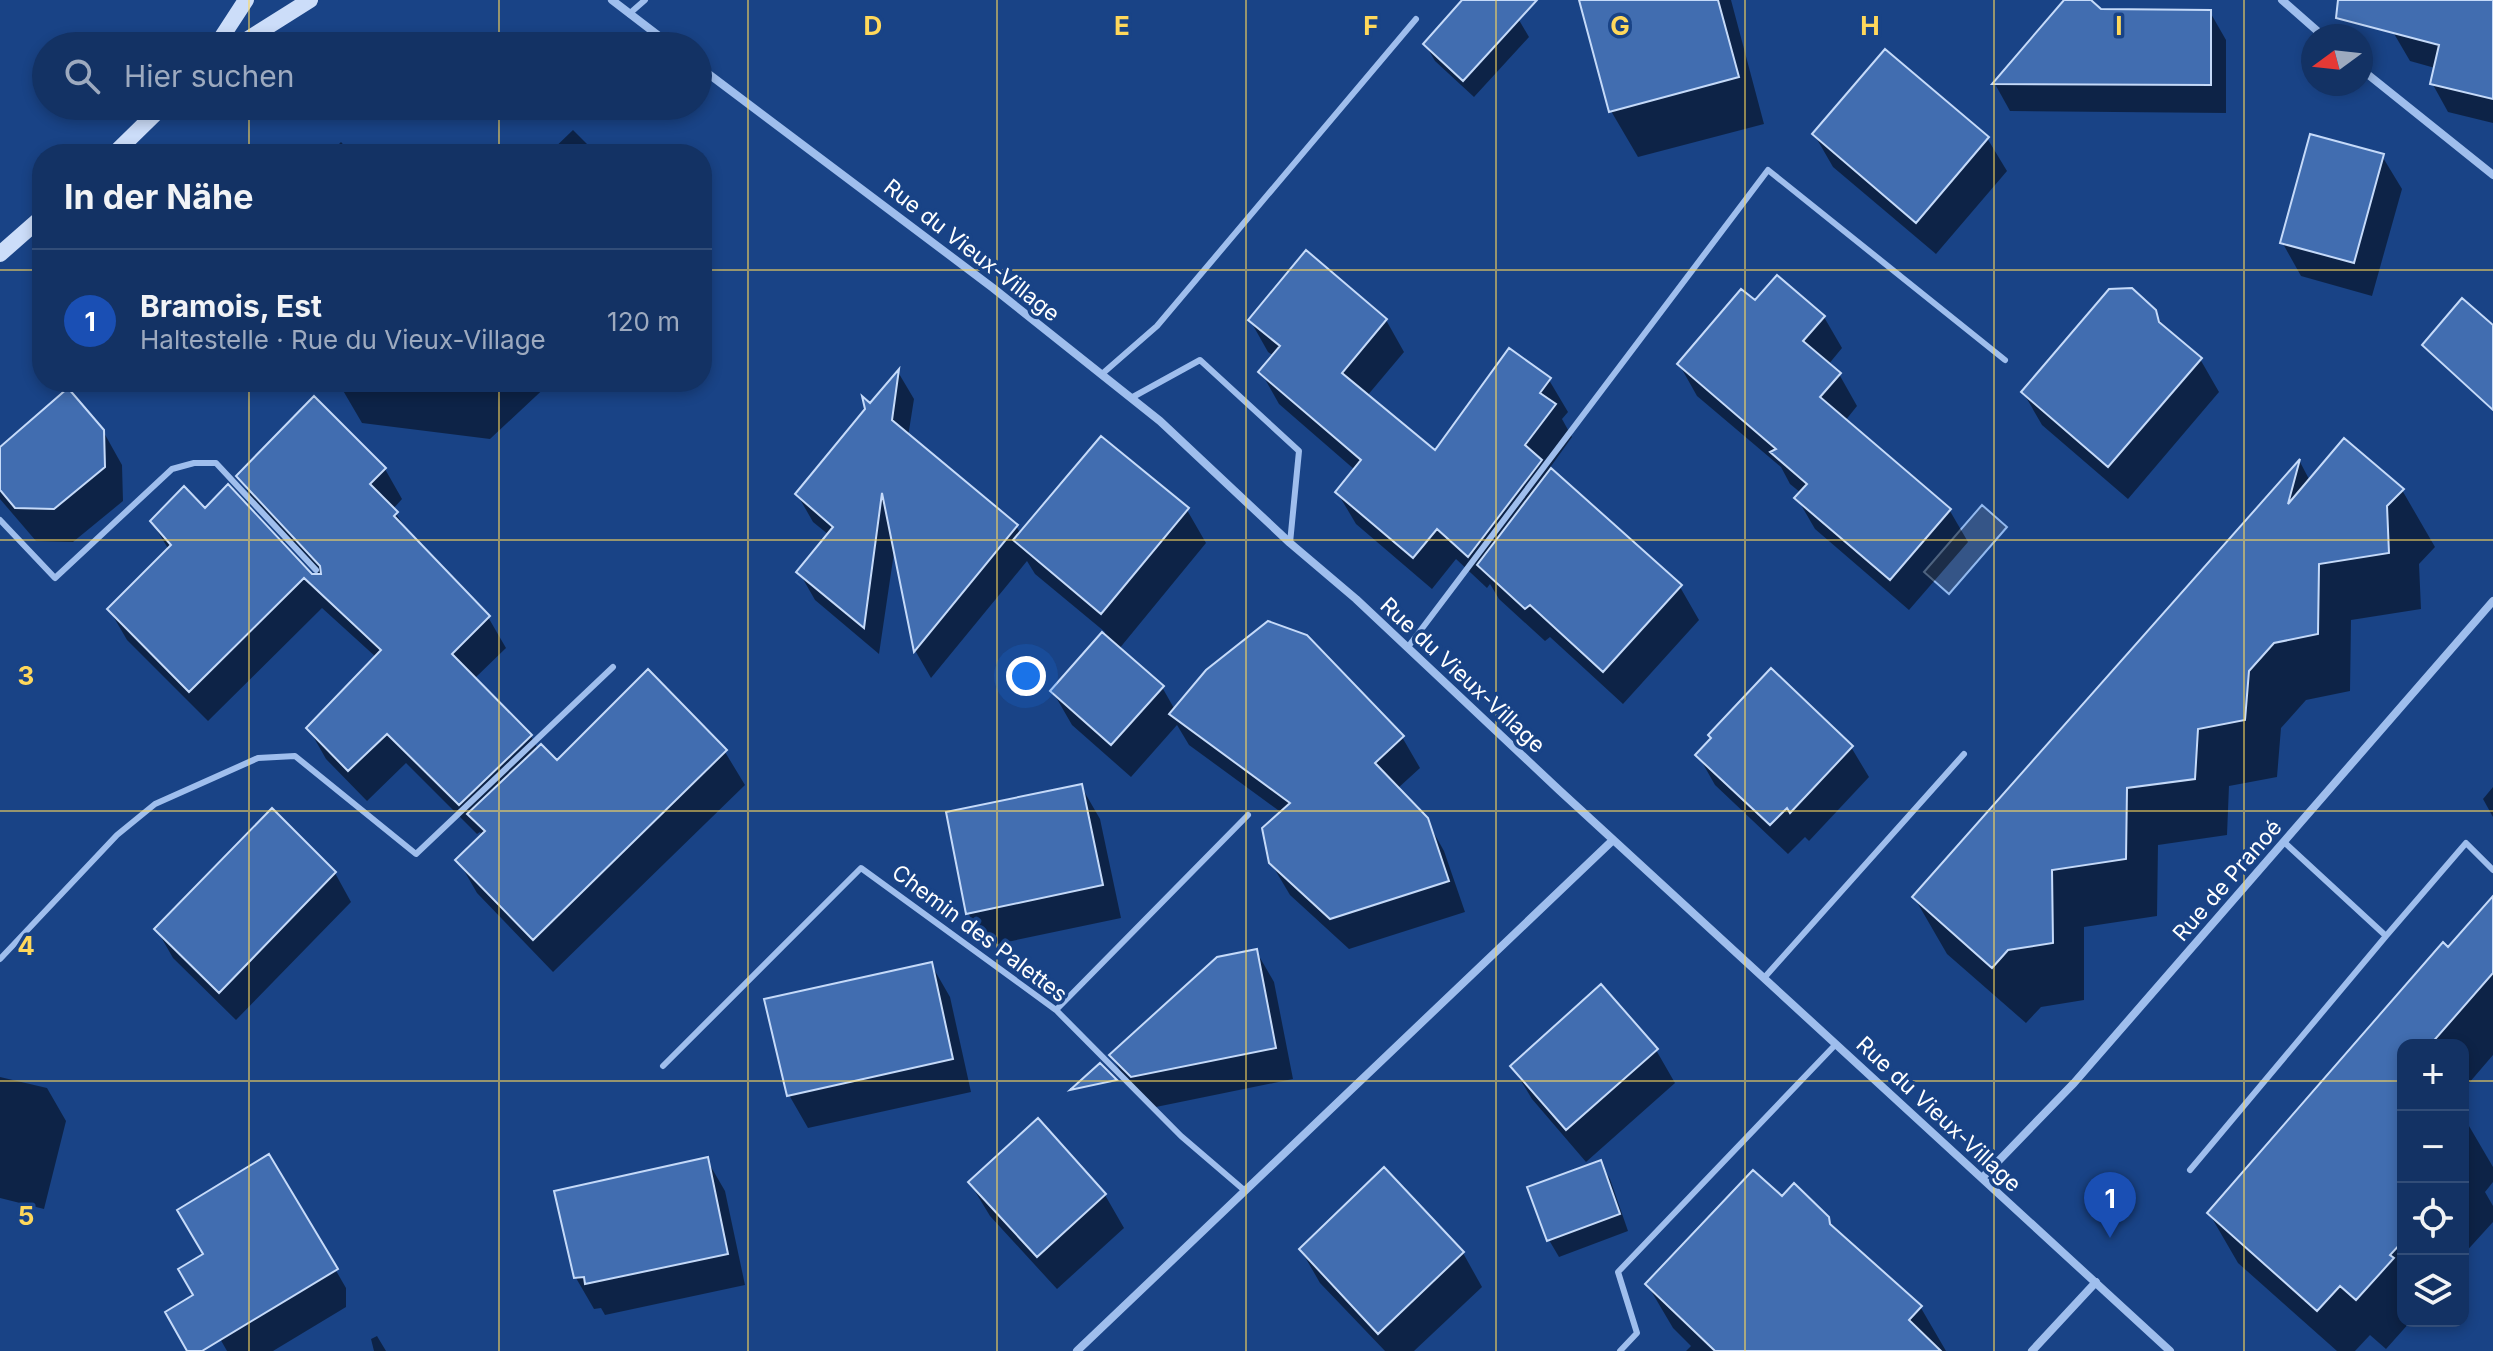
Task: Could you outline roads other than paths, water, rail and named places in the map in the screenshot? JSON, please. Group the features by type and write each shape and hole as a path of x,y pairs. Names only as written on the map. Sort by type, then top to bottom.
{"street":[{"path":"225,32 246,0"},
{"path":"259,32 310,0"},
{"path":"2282,0 2309,24"},
{"path":"611,1 653,32"},
{"name":"Rue du Vieux-Village","path":"712,77 956,260 1160,421 2170,1351"},
{"path":"2373,79 2493,175"},
{"path":"124,144 149,120"},
{"path":"0,254 32,226"},
{"name":"Rue de Pranoé","path":"1982,1178 2074,1083 2493,601"},
{"path":"1077,1351 1613,840"},
{"path":"2032,1351 2096,1282"}],"lane":[{"path":"629,14 645,0"},
{"path":"1102,374 1157,326 1416,19"},
{"path":"1408,647 1768,170 2005,360"},
{"path":"1131,398 1200,360 1299,451 1290,543"},
{"path":"0,520 55,578 172,469 194,463 216,463 316,570"},
{"path":"0,959 117,835 155,804 258,758 295,756 416,854 613,667"},
{"path":"1764,978 1964,754"},
{"path":"1056,1010 1248,815"},
{"path":"2284,842 2386,936"},
{"path":"2190,1170 2466,843 2493,870"},
{"name":"Chemin des Palettes","path":"663,1066 861,868 1056,1010 1181,1136 1244,1190"},
{"path":"1620,1351 1637,1333 1618,1272 1836,1044"}],"water":[{"path":"1982,505 2007,527 1949,594 1924,572"}],"place":[{"name":"Bramois, Est","path":"2110,1238"}]}
